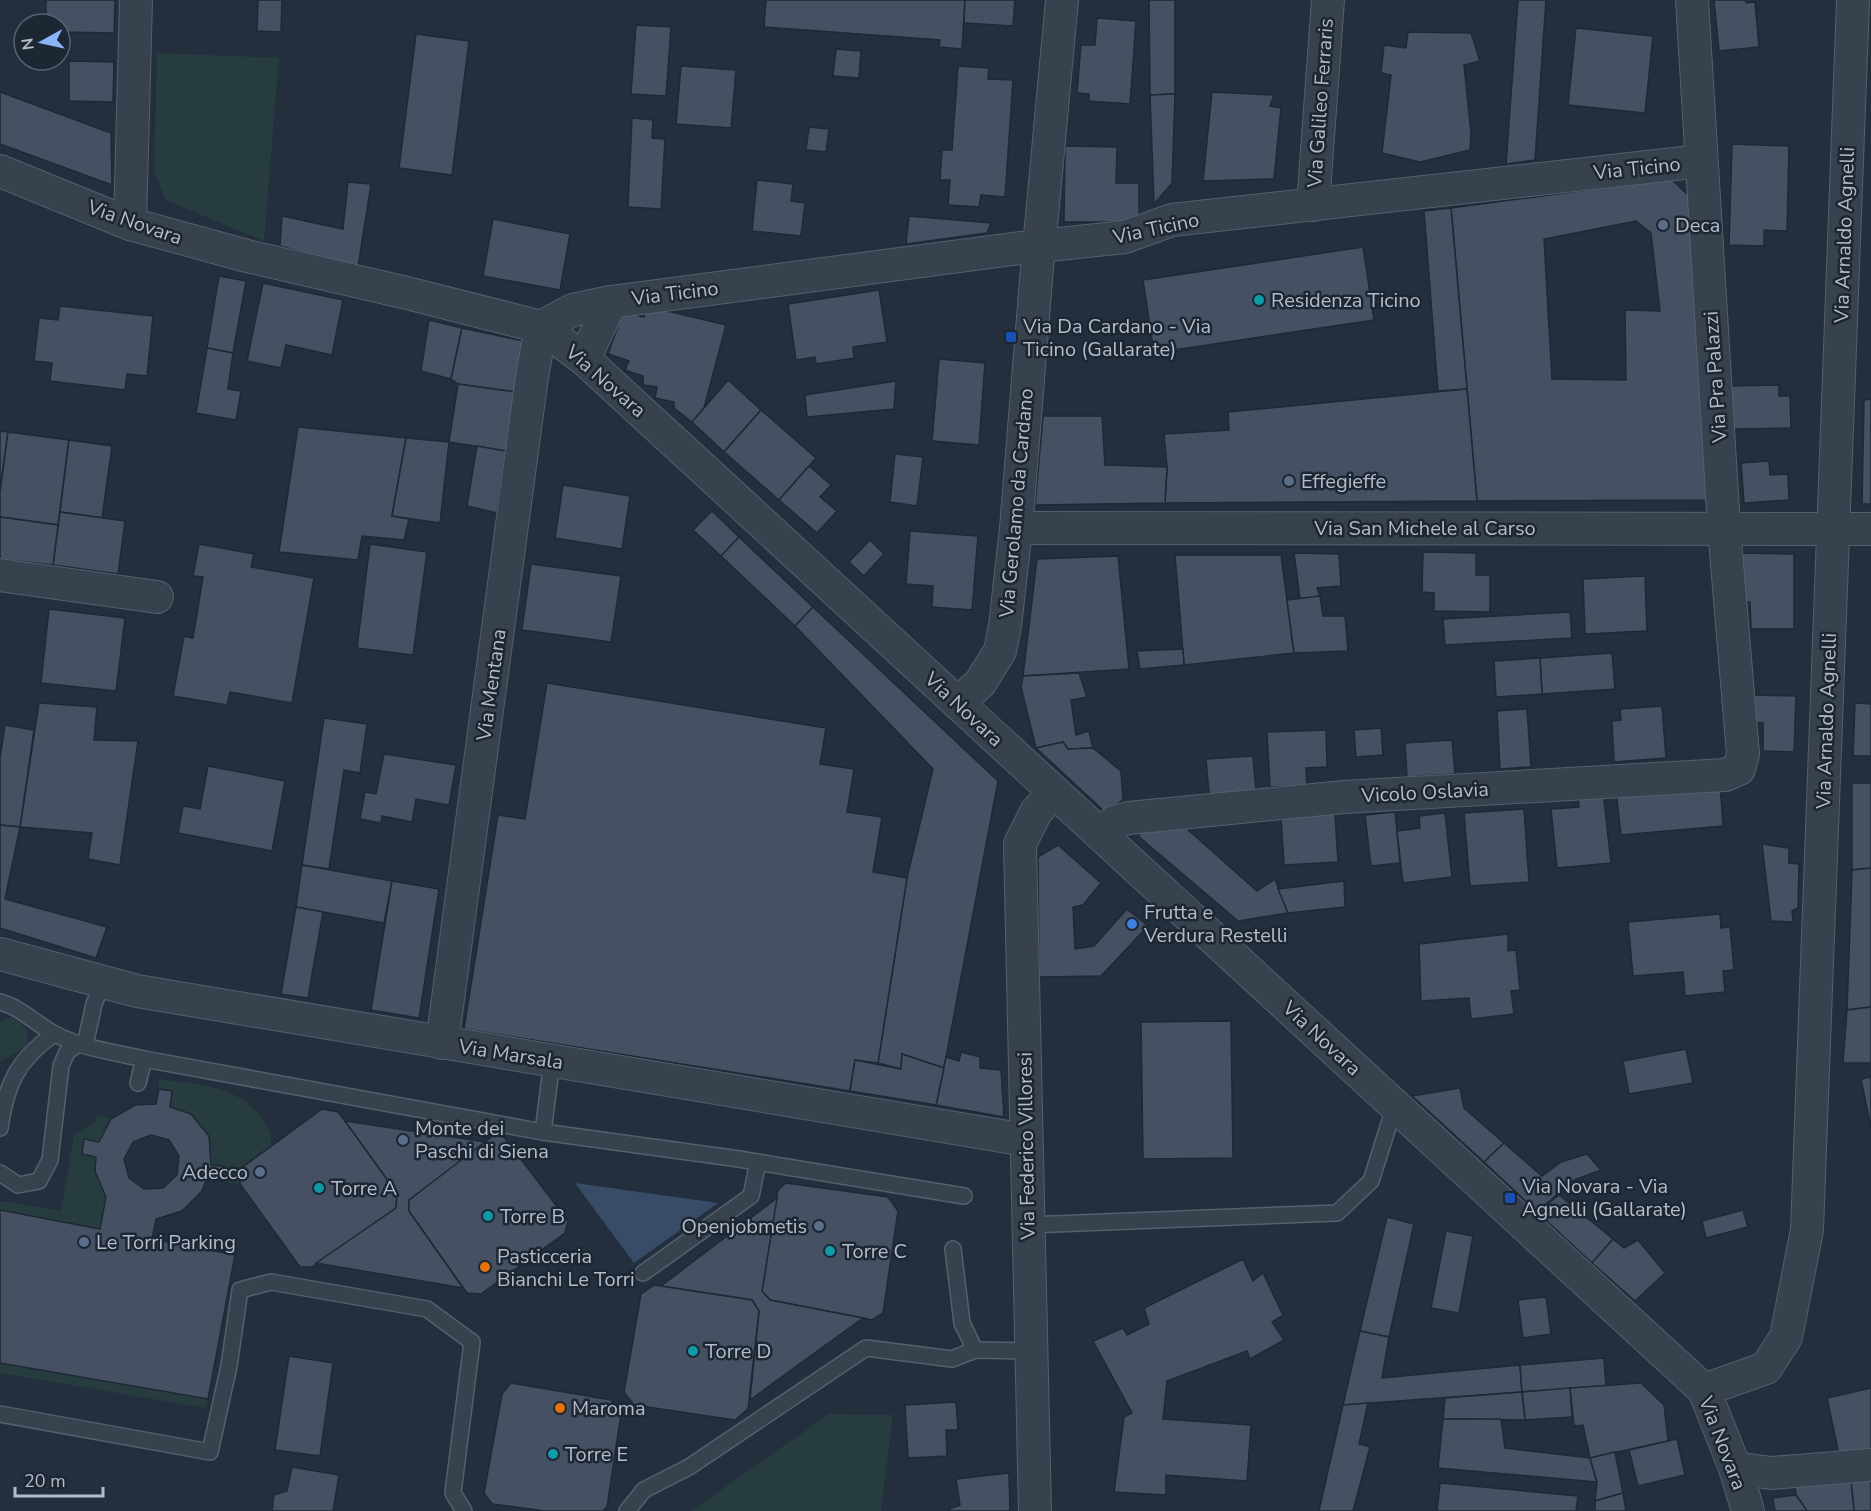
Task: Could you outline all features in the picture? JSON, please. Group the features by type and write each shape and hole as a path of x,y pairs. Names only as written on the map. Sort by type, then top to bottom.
{"street":[{"path":"130,224 136,0"},
{"name":"Via Gerolamo da Cardano","path":"958,703 980,683 1000,651 1005,626 1016,528 1062,0"},
{"name":"Via Galileo Ferraris","path":"1313,205 1328,0"},
{"name":"Via Pra Palazzi","path":"1692,0 1724,528 1743,754"},
{"name":"Via Arnaldo Agnelli","path":"1704,1390 1766,1368 1786,1337 1807,1230 1833,529 1859,186 1853,0"},
{"name":"Via Ticino","path":"541,327 573,310 611,302 1039,246 1125,237 1172,220 1701,161"},
{"name":"Via Novara","path":"0,171 130,224 247,256 541,327 584,359 1704,1390 1735,1468 1748,1511"},
{"name":"Via Ticino","path":"584,359 611,302"},
{"name":"Via Mentana","path":"442,1042 530,389 541,327"},
{"name":"Via San Michele al Carso","path":"1016,528 1871,529"},
{"path":"0,575 157,597"},
{"name":"Vicolo Oslavia","path":"1101,834 1114,822 1129,818 1321,799 1725,775 1739,769 1743,754"},
{"name":"Via Federico Villoresi","path":"1035,1511 1020,843 1036,812 1054,792"},
{"name":"Via Marsala","path":"0,954 137,991 1026,1140"},
{"path":"1735,1468 1771,1473 1871,1465"}],"lane":[{"path":"0,1173 18,1185 39,1181 50,1160 61,1066 67,1052 82,1044 103,982"},
{"path":"0,1002 10,1005 54,1034 82,1044 144,1059 543,1132 758,1162 964,1196"},
{"path":"0,1128 4,1099 19,1066 40,1043 54,1034"},
{"path":"138,1083 144,1059"},
{"path":"543,1132 552,1061"},
{"path":"1028,1225 1338,1214 1371,1181 1395,1105"},
{"path":"643,1273 751,1196 758,1162"},
{"path":"953,1249 962,1323 975,1350"},
{"path":"0,1414 210,1452 229,1366 240,1290 271,1282 427,1309 472,1342 453,1493 464,1511"},
{"path":"627,1511 644,1490 688,1467 866,1348 952,1359 975,1350 1031,1351"}],"green space":[{"path":"157,53 279,58 264,241 165,200 154,170"},
{"path":"11,1017 24,1027 28,1041 21,1050 0,1061 0,1021"},
{"path":"159,1079 217,1089 230,1093 254,1108 270,1133 271,1146 240,1169 240,1184 222,1181 224,1167 211,1165 191,1114 170,1107 172,1091 159,1089"},
{"path":"97,1115 111,1119 99,1142 85,1139 82,1154 96,1157 95,1171 106,1197 100,1229 0,1210 0,1201 61,1211 74,1135 95,1122"},
{"path":"0,1363 208,1399 206,1408 0,1373"},
{"path":"829,1414 893,1415 881,1511 691,1511"}],"water":[{"path":"575,1183 718,1203 634,1263"}],"building":[{"path":"46,0 115,0 114,33 72,32 72,12 46,12"},
{"path":"258,0 282,0 281,32 257,31"},
{"path":"766,0 965,0 962,49 939,47 940,40 764,27"},
{"path":"965,0 1015,0 1013,26 964,23"},
{"path":"1149,0 1175,0 1175,94 1150,95"},
{"path":"1518,0 1546,0 1535,160 1506,164"},
{"path":"1714,0 1755,2 1759,47 1719,51"},
{"path":"1097,18 1136,21 1130,104 1089,101 1089,94 1077,93 1081,45 1095,45"},
{"path":"636,25 671,27 666,96 631,94"},
{"path":"1576,28 1653,36 1645,113 1568,105"},
{"path":"1408,32 1471,33 1480,61 1464,65 1471,133 1470,150 1420,162 1382,153 1391,75 1381,73 1384,45 1406,48"},
{"path":"416,34 469,41 452,175 399,168"},
{"path":"836,49 861,51 859,78 833,76"},
{"path":"72,61 114,62 113,102 69,101 69,72 72,72"},
{"path":"681,66 736,70 731,128 676,124"},
{"path":"958,66 989,68 988,79 1013,80 1005,197 981,195 979,207 948,205 950,180 940,180 942,150 952,150"},
{"path":"0,92 111,133 112,185 0,144"},
{"path":"1212,92 1274,95 1270,106 1281,108 1274,179 1203,181"},
{"path":"1175,94 1172,183 1154,204 1150,95"},
{"path":"632,118 653,120 652,138 665,139 661,209 628,207"},
{"path":"809,127 829,129 826,152 806,150"},
{"path":"1732,144 1789,146 1787,231 1764,230 1764,246 1729,245"},
{"path":"1065,146 1117,147 1116,183 1139,183 1139,222 1064,222"},
{"path":"1671,179 1689,196 1707,500 1477,501 1451,208","holes":["1636,221 1651,233 1660,311 1625,310 1626,380 1552,379 1544,239"]},
{"path":"757,180 793,184 791,201 805,203 801,236 752,231"},
{"path":"348,182 371,184 358,267 280,246 282,216 343,229"},
{"path":"1451,208 1467,389 1438,391 1424,211"},
{"path":"909,216 991,223 987,233 906,244"},
{"path":"493,219 570,234 560,290 483,276"},
{"name":"Residenza Ticino","path":"1363,247 1374,320 1154,353 1143,280"},
{"path":"219,276 246,281 233,353 207,348"},
{"path":"263,283 343,300 332,355 286,345 281,368 247,361"},
{"path":"879,290 887,342 853,347 854,358 816,364 815,357 796,360 788,304"},
{"path":"60,306 153,316 147,376 127,374 125,390 50,381 52,363 34,361 39,318 58,320"},
{"path":"646,306 726,325 704,408 692,422 674,408 674,402 655,398 657,387 643,385 643,376 625,370 629,361 608,354 623,312 644,317"},
{"path":"429,320 462,328 451,379 421,371"},
{"path":"462,328 523,341 515,392 458,384 451,379"},
{"path":"207,348 233,353 228,389 241,391 236,420 196,413"},
{"path":"939,359 985,363 979,445 932,441"},
{"path":"728,380 761,410 724,452 692,422"},
{"path":"896,381 894,409 807,417 805,395"},
{"path":"458,384 515,392 506,451 449,442"},
{"path":"1779,385 1779,396 1790,396 1791,428 1730,429 1729,386"},
{"path":"1467,389 1477,501 1165,503 1167,467 1164,434 1229,430 1228,412"},
{"path":"1871,399 1871,504 1862,504 1864,400"},
{"path":"761,410 816,458 779,500 724,452"},
{"path":"1043,416 1102,416 1105,465 1167,467 1165,503 1035,505"},
{"path":"298,427 406,438 392,516 409,519 404,540 362,536 358,560 279,552"},
{"path":"0,431 8,432 1,483 0,483"},
{"path":"8,432 69,440 58,525 0,517 0,493"},
{"path":"406,438 449,442 440,523 392,516"},
{"path":"69,440 112,446 102,518 60,512"},
{"path":"477,446 506,451 497,513 467,506"},
{"path":"895,454 923,457 917,506 890,502"},
{"path":"1769,461 1770,475 1788,474 1789,500 1744,503 1741,463"},
{"path":"809,466 831,485 820,497 837,511 817,533 779,500"},
{"path":"563,485 630,496 622,549 555,538"},
{"path":"712,511 739,537 721,556 693,530"},
{"path":"60,512 125,521 118,574 53,565"},
{"path":"0,517 58,525 53,565 0,559"},
{"path":"910,531 978,536 972,610 932,607 933,586 906,584"},
{"path":"739,537 813,607 795,626 721,556"},
{"path":"870,540 884,554 864,576 849,562"},
{"path":"199,544 254,554 251,567 314,578 292,703 230,692 227,705 173,696 184,636 193,638 203,577 193,576"},
{"path":"370,544 427,552 413,655 357,648"},
{"path":"1423,552 1476,553 1476,575 1490,575 1490,612 1434,611 1434,593 1422,592"},
{"path":"1294,553 1339,554 1341,586 1317,588 1320,596 1300,599"},
{"path":"1738,553 1794,554 1794,629 1751,629 1750,602 1740,602"},
{"path":"1175,555 1281,555 1294,653 1184,665"},
{"path":"1118,556 1129,669 1023,676 1037,559"},
{"path":"531,564 621,576 611,642 522,630"},
{"path":"1645,576 1647,631 1585,634 1583,579"},
{"path":"1320,596 1323,616 1345,616 1348,651 1294,653 1287,600"},
{"path":"813,607 998,781 944,1068 902,1054 901,1069 878,1063 907,878 933,769 795,626"},
{"path":"49,609 125,618 116,691 41,683"},
{"path":"1570,612 1572,638 1445,645 1443,619"},
{"path":"1183,649 1184,665 1140,669 1137,651"},
{"path":"1612,653 1615,689 1542,694 1540,658"},
{"path":"1540,658 1542,694 1496,697 1494,661"},
{"path":"1079,673 1087,697 1071,700 1076,735 1089,731 1093,748 1068,749 1063,742 1036,748 1021,687 1023,676"},
{"path":"547,683 826,728 820,764 854,769 847,812 882,817 873,872 907,878 878,1063 855,1060 850,1091 464,1029 498,815 525,819"},
{"path":"1753,695 1796,696 1794,752 1763,751 1763,723 1753,722"},
{"path":"39,703 97,707 94,740 138,741 120,865 88,859 92,833 20,827"},
{"path":"1855,703 1871,704 1871,756 1853,756"},
{"path":"1662,706 1666,758 1614,762 1612,721 1621,720 1620,709"},
{"path":"1527,709 1531,767 1500,769 1497,711"},
{"path":"324,718 367,724 360,773 344,770 329,869 302,865"},
{"path":"5,725 34,730 20,827 0,825 0,758"},
{"path":"1381,728 1383,755 1356,757 1354,730"},
{"path":"1326,730 1327,767 1306,768 1307,786 1270,787 1267,732"},
{"path":"1452,740 1455,774 1407,777 1405,743"},
{"path":"1063,742 1068,749 1093,748 1121,771 1123,800 1105,812 1036,748"},
{"path":"384,754 456,765 449,805 416,799 412,822 382,816 381,823 360,819 365,792 376,794"},
{"path":"1253,756 1256,791 1209,794 1206,759"},
{"path":"208,766 285,781 272,851 178,833 183,806 200,809"},
{"path":"1720,782 1723,826 1621,835 1616,791"},
{"path":"1852,783 1871,783 1871,868 1852,870"},
{"path":"1603,791 1611,863 1557,868 1551,809 1579,807 1578,793"},
{"path":"1524,809 1529,882 1470,886 1464,813"},
{"path":"1395,812 1400,863 1371,866 1365,815"},
{"path":"1445,813 1452,877 1403,883 1397,831 1420,828 1419,816"},
{"path":"1335,814 1338,862 1284,865 1281,817"},
{"path":"1155,820 1177,820 1257,891 1275,879 1288,913 1238,921 1138,836"},
{"path":"0,825 20,827 5,899 107,927 96,958 0,928"},
{"path":"1762,844 1789,848 1789,863 1799,864 1798,908 1792,911 1793,922 1771,921"},
{"path":"1058,845 1101,883 1083,905 1073,907 1075,949 1094,946 1127,909 1148,926 1101,976 1039,977 1038,857"},
{"path":"302,865 392,881 384,923 296,907"},
{"path":"1871,868 1871,1007 1847,1010 1852,870"},
{"path":"392,881 439,889 419,1018 371,1010"},
{"path":"1344,881 1345,907 1288,913 1278,889"},
{"path":"296,907 323,912 308,998 281,994"},
{"path":"1720,914 1721,928 1730,927 1734,970 1723,971 1725,992 1685,996 1683,972 1633,976 1628,922"},
{"path":"1508,934 1508,951 1516,950 1520,990 1511,991 1514,1014 1471,1019 1469,998 1421,1001 1419,944"},
{"path":"1871,1007 1871,1063 1843,1063 1847,1010"},
{"path":"1231,1021 1233,1158 1143,1159 1141,1022"},
{"path":"1686,1049 1693,1083 1629,1094 1623,1061"},
{"path":"961,1052 980,1057 980,1068 1001,1070 1004,1117 936,1105 946,1057 959,1061"},
{"path":"902,1054 944,1068 936,1105 850,1091 855,1060 901,1069"},
{"path":"1871,1077 1871,1128 1861,1079"},
{"path":"1460,1088 1464,1108 1504,1143 1484,1162 1412,1096"},
{"path":"159,1089 172,1091 170,1107 191,1114 209,1136 211,1165 224,1166 222,1181 207,1178 202,1191 182,1211 156,1219 152,1239 235,1255 208,1399 0,1363 0,1210 100,1229 106,1197 95,1171 96,1157 82,1154 84,1139 99,1142 111,1119 135,1105 156,1104","holes":["151,1135 169,1140 179,1156 177,1175 163,1188 144,1189 129,1178 124,1159 133,1142"]},
{"name":"Torre A","path":"322,1109 338,1112 345,1121 397,1193 396,1208 312,1267 300,1267 240,1184 240,1169"},
{"path":"345,1121 486,1142 409,1200 409,1211 463,1288 316,1263 396,1208 397,1193"},
{"name":"Torre B","path":"494,1135 504,1137 568,1221 565,1233 481,1294 467,1293 409,1211 409,1200"},
{"path":"1504,1143 1542,1176 1561,1162 1587,1154 1601,1170 1574,1180 1537,1212 1484,1162"},
{"name":"Torre C","path":"786,1183 888,1197 898,1211 883,1313 872,1320 770,1300 762,1291 778,1190"},
{"path":"1559,1195 1613,1239 1592,1263 1537,1212"},
{"path":"777,1198 762,1291 770,1300 863,1318 750,1400 759,1311 752,1300 661,1286"},
{"path":"1743,1210 1748,1227 1706,1238 1702,1221"},
{"path":"1387,1217 1414,1224 1389,1337 1360,1331"},
{"path":"1446,1231 1473,1236 1459,1313 1431,1308"},
{"path":"1613,1239 1624,1248 1638,1240 1665,1273 1635,1301 1592,1263"},
{"path":"1243,1259 1253,1281 1263,1273 1283,1315 1272,1322 1284,1340 1250,1359 1247,1351 1167,1381 1163,1419 1251,1425 1247,1481 1166,1475 1166,1495 1114,1492 1124,1417 1132,1413 1093,1341 1123,1328 1127,1335 1149,1324 1144,1308"},
{"name":"Torre D","path":"654,1285 752,1300 759,1311 748,1409 735,1420 634,1405 624,1392 641,1294"},
{"path":"1546,1297 1551,1334 1523,1338 1518,1300"},
{"path":"1360,1331 1389,1337 1382,1378 1520,1365 1522,1392 1343,1405"},
{"path":"289,1356 333,1363 320,1456 275,1450"},
{"path":"1604,1358 1606,1386 1522,1392 1520,1365"},
{"name":"Torre E","path":"511,1383 611,1400 621,1414 607,1507 603,1511 545,1511 492,1504 484,1493 502,1394"},
{"path":"1641,1383 1664,1405 1668,1441 1590,1458 1583,1425 1574,1426 1570,1388"},
{"path":"1570,1388 1572,1417 1525,1420 1522,1392"},
{"path":"1871,1388 1871,1453 1840,1459 1827,1398"},
{"path":"1522,1392 1525,1420 1443,1419 1445,1398"},
{"path":"956,1402 958,1430 946,1430 947,1456 908,1458 905,1405"},
{"path":"1368,1403 1359,1444 1370,1447 1353,1511 1319,1511 1343,1405"},
{"path":"1443,1419 1501,1419 1505,1448 1590,1458 1597,1482 1438,1468"},
{"path":"1677,1439 1685,1475 1638,1486 1629,1450"},
{"path":"1615,1452 1623,1493 1595,1501 1597,1482 1590,1458"},
{"path":"292,1467 339,1475 333,1511 272,1511 274,1495 287,1491"},
{"path":"1009,1473 1010,1511 950,1511 949,1509 960,1505 956,1479"},
{"path":"1871,1479 1871,1511 1854,1511 1851,1481"},
{"path":"1794,1481 1851,1481 1854,1511 1807,1511 1796,1495"},
{"path":"1440,1483 1578,1496 1576,1511 1437,1511"},
{"path":"1623,1493 1626,1511 1595,1511 1595,1501"},
{"path":"1796,1495 1807,1511 1775,1511 1773,1498"}],"place":[{"name":"Deca","path":"1663,225"},
{"name":"Residenza Ticino","path":"1259,300"},
{"name":"Via Da Cardano - Via Ticino (Gallarate)","path":"1011,337"},
{"name":"Effegieffe","path":"1289,481"},
{"name":"Frutta e Verdura Restelli","path":"1132,924"},
{"name":"Monte dei Paschi di Siena","path":"403,1140"},
{"name":"Adecco","path":"260,1172"},
{"name":"Torre A","path":"319,1188"},
{"name":"Via Novara - Via Agnelli (Gallarate)","path":"1510,1198"},
{"name":"Torre B","path":"488,1216"},
{"name":"Openjobmetis","path":"819,1226"},
{"name":"Le Torri Parking","path":"84,1242"},
{"name":"Torre C","path":"830,1251"},
{"name":"Pasticceria Bianchi Le Torri","path":"485,1267"},
{"name":"Torre D","path":"693,1351"},
{"name":"Maroma","path":"560,1408"},
{"name":"Torre E","path":"553,1454"}]}
